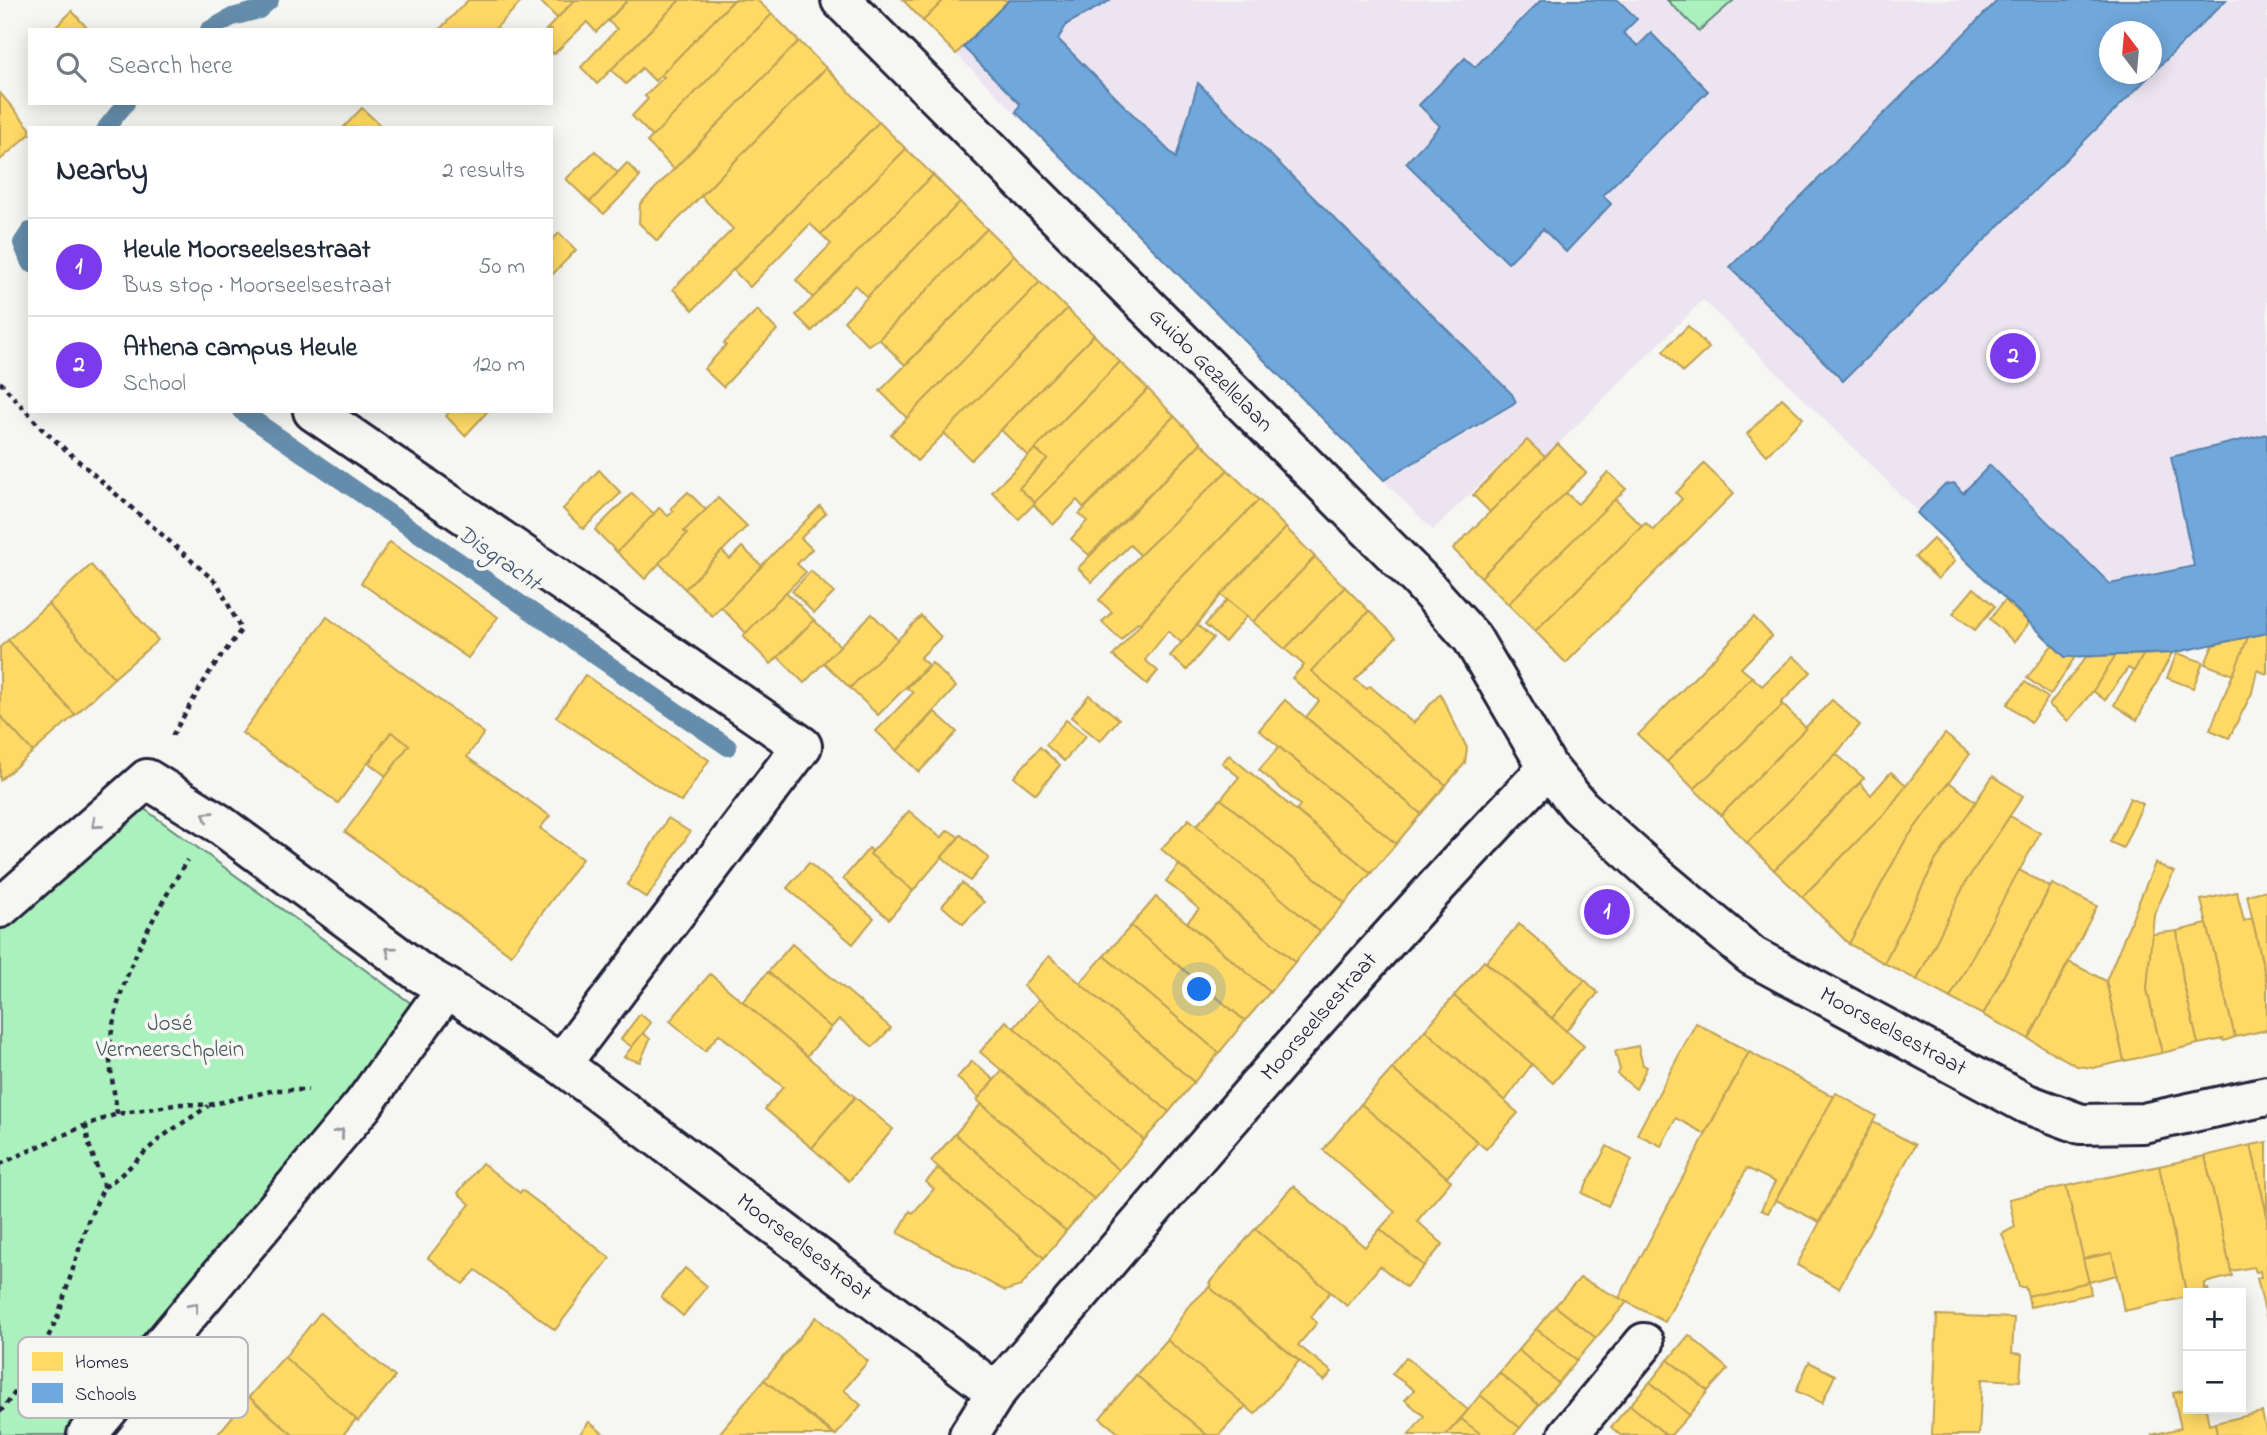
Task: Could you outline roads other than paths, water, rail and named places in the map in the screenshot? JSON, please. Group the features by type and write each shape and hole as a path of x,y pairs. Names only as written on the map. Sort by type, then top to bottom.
{"street":[{"name":"Guido Gezellelaan","path":"841,0 1419,579 1472,638 1548,768"},
{"path":"316,413 802,746 561,1065"},
{"name":"Moorseelsestraat","path":"447,988 561,1065 996,1392 1245,1100 1482,837 1548,768 1580,807 1752,956 2027,1104 2081,1124 2143,1123 2267,1096"},
{"path":"0,908 147,779 218,823 419,972 447,988 363,1105 169,1337"},
{"path":"1568,1435 1644,1343"},
{"path":"969,1435 996,1392"},
{"path":"87,1435 101,1418"}],"waterway":[{"name":"Disgracht","path":"213,28 232,17 259,10 270,0"},
{"name":"Disgracht","path":"108,126 124,105"},
{"name":"Disgracht","path":"28,234 22,243 28,258"},
{"name":"Disgracht","path":"244,413 728,747"}],"place":[{"name":"Athena campus Heule","path":"2013,356"},
{"name":"Heule Moorseelsestraat","path":"1607,912"}],"park label":[{"name":"José Vermeerschplein","path":"170,1037"}]}
